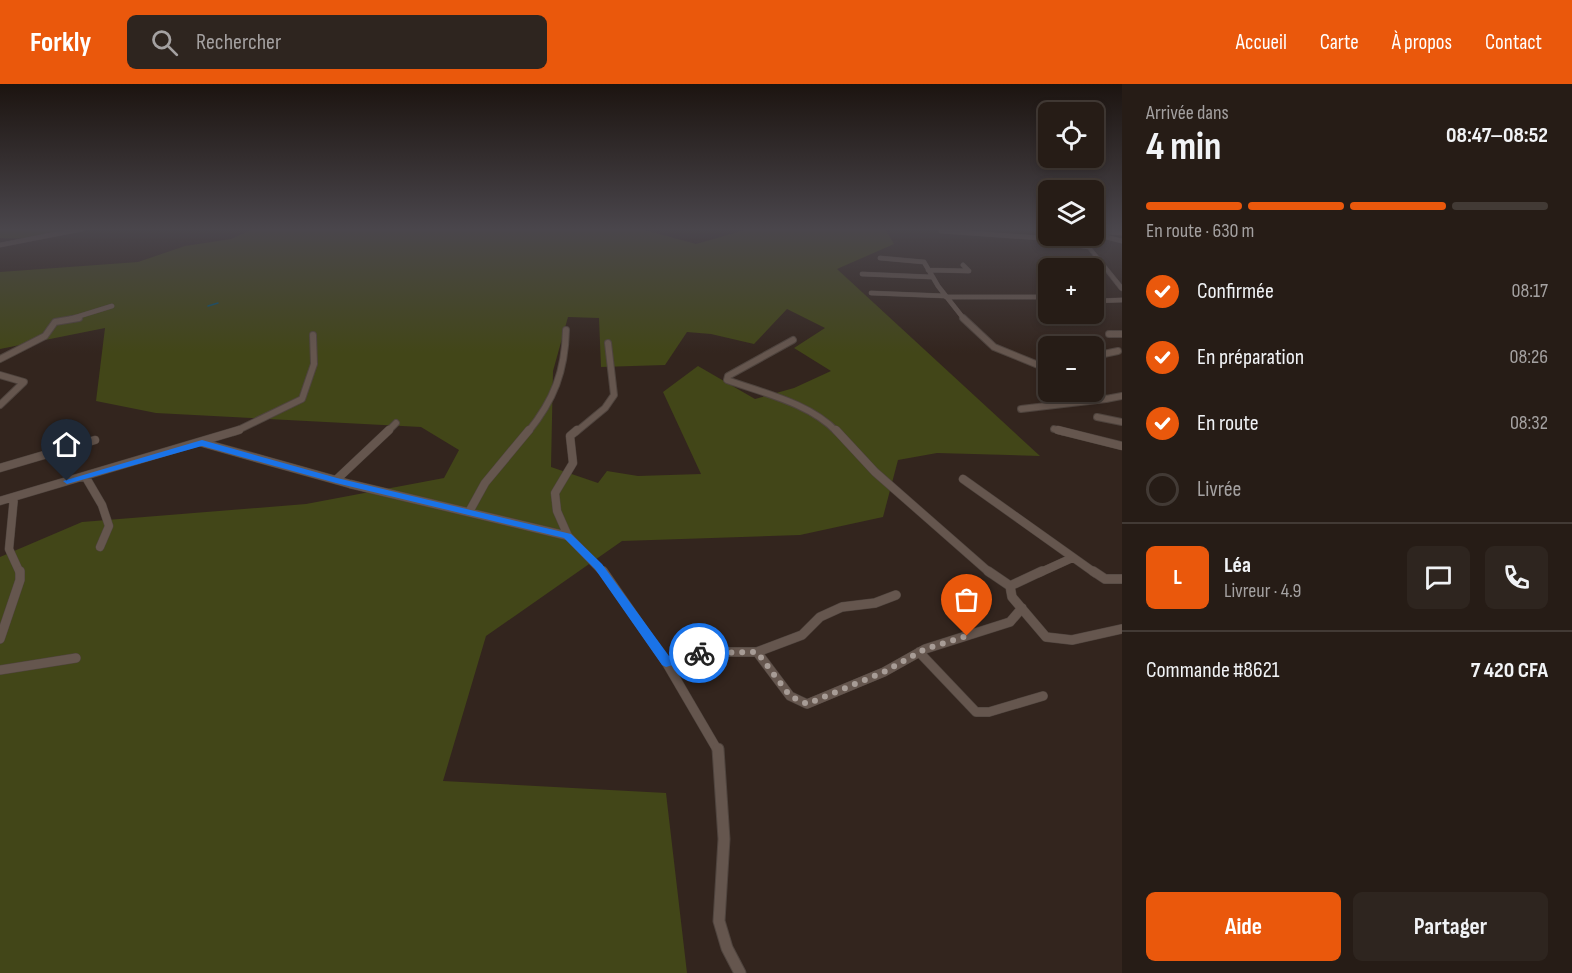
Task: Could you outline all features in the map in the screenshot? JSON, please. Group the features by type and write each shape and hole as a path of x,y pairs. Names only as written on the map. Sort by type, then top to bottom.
{"street":[{"path":"928,270 967,323 999,351 1038,365"},
{"path":"948,270 968,270"},
{"path":"1108,270 1121,288"},
{"path":"862,274 932,277"},
{"path":"872,292 1038,297"},
{"path":"1104,301 1122,300"},
{"path":"0,359 45,336 55,322 82,317 112,306"},
{"path":"469,512 485,482 547,410 559,383 566,347 566,330"},
{"path":"1109,334 1122,334"},
{"path":"0,501 202,443 243,429 302,399 314,364 313,335"},
{"path":"793,340 728,376 727,381 787,401 828,422 875,472 987,571 1011,586"},
{"path":"608,343 608,361 614,395 605,408 570,436 573,463 555,493 557,511 568,536 599,566 666,662 718,747 724,839 719,921 727,948 740,973"},
{"path":"1104,354 1118,351"},
{"path":"0,375 24,382 0,405"},
{"path":"1021,409 1122,396"},
{"path":"1097,417 1122,422"},
{"path":"336,480 396,423"},
{"path":"1054,429 1122,446"},
{"path":"0,468 95,440"},
{"path":"202,443 336,480 568,536"},
{"path":"85,476 102,505 109,525 100,547"},
{"path":"963,478 1072,558 1105,579 1122,579"},
{"path":"0,639 20,580 20,571 9,549 14,497"},
{"path":"1011,586 1072,558"},
{"path":"1011,586 1012,597 1046,637 1072,640 1122,629"},
{"path":"666,662 701,652 757,652 802,635 820,617 842,607 875,603 896,595"},
{"path":"757,652 790,696 807,704 884,672 919,652 1010,622 1023,608"},
{"path":"919,652 976,712 989,712 1043,696"},
{"path":"0,670 76,658"}],"green space":[{"path":"839,270 1040,456 937,453 898,460 883,517 800,535 622,541 486,636 443,781 666,793 687,973 0,973 0,557 82,522 306,504 444,478 459,450 421,427 156,413 96,401 105,328 0,349 0,272","holes":["787,309 825,328 794,348 831,371 794,388 755,399 698,366 663,392 701,474 638,476 607,471 598,483 551,467 553,371 568,317 599,318 601,367 665,365 687,332 711,334 754,344"]}],"waterway":[{"path":"208,306 218,303"}],"way so far":[{"path":"699,653 757,652 790,696 807,704 884,672 925,649 967,636"}],"route":[{"path":"67,481 202,443 336,480 568,536 599,566 666,662 699,653"}]}
